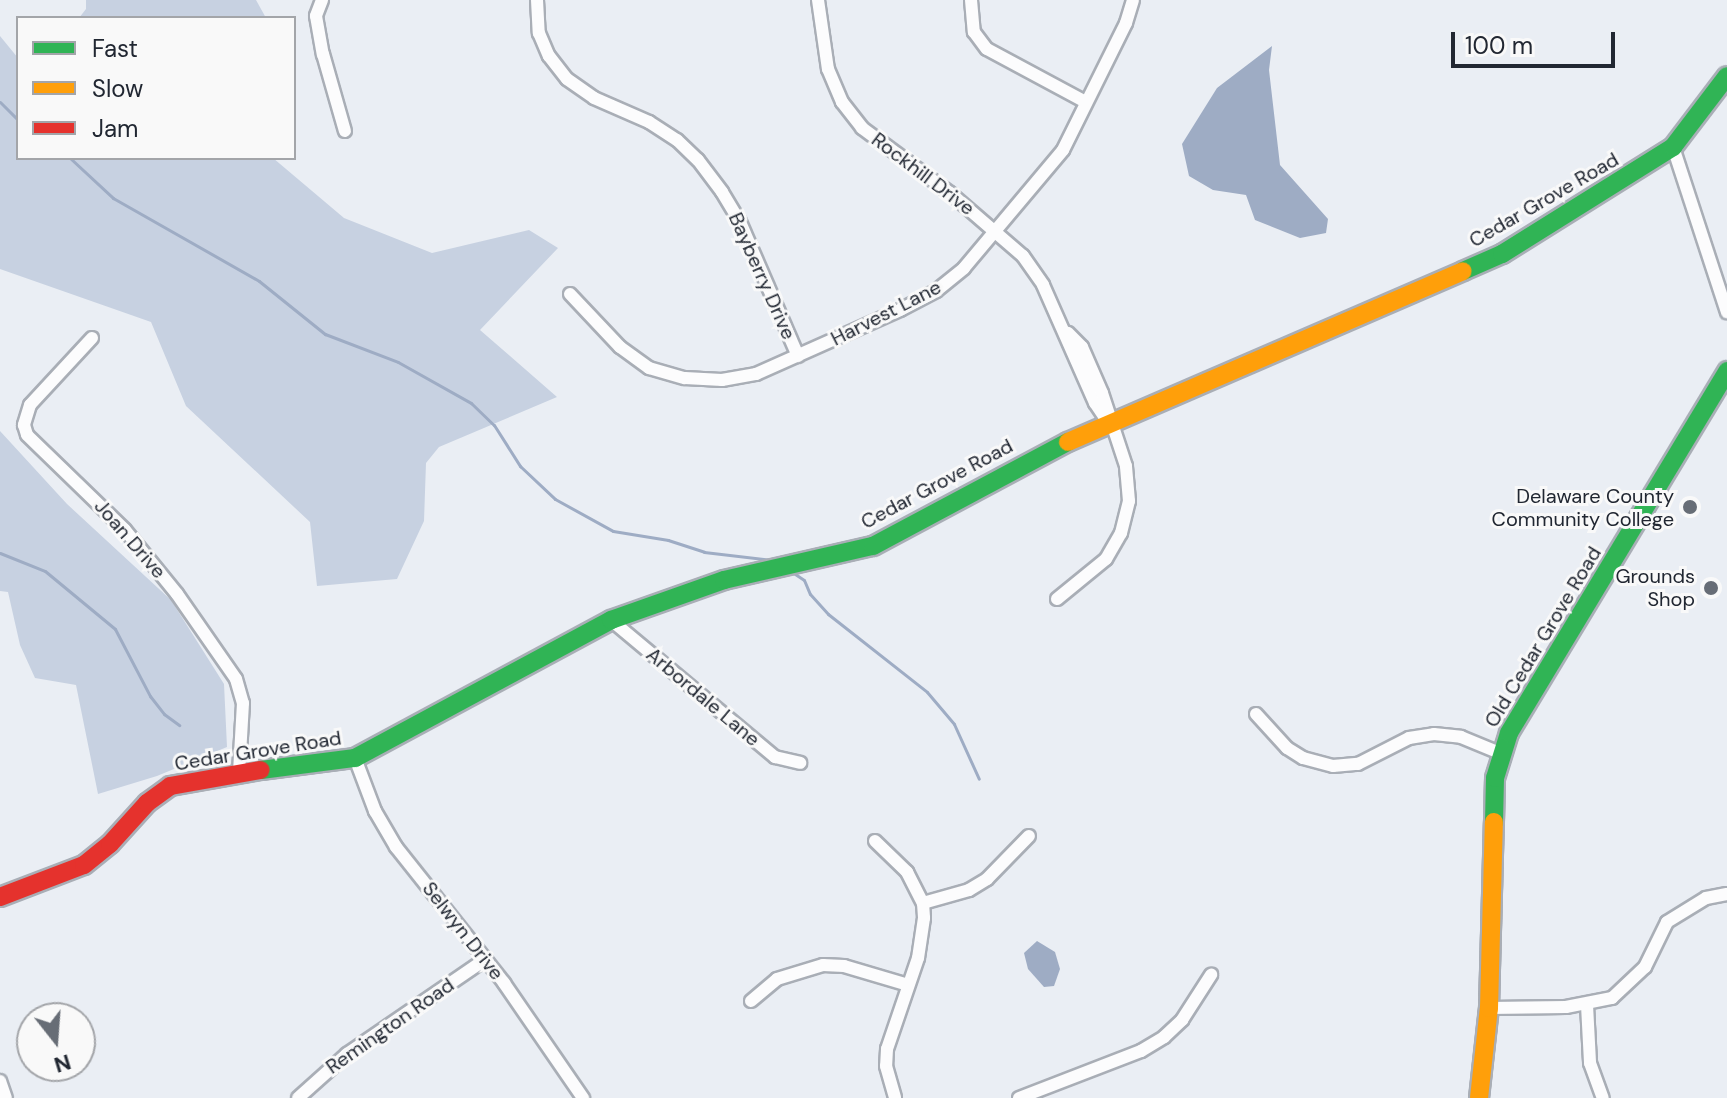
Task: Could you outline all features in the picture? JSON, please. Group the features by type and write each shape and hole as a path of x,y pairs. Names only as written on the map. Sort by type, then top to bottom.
{"street":[{"path":"322,0 316,16 323,54 345,131"},
{"name":"Bayberry Drive","path":"537,0 539,33 549,56 567,79 594,98 649,122 677,140 698,160 722,192 740,222 798,356"},
{"name":"Rockhill Drive","path":"818,0 828,69 842,102 862,128 896,157 998,232 1023,256 1043,285 1064,330 1082,347 1102,393 1109,424 1126,466 1126,517 1106,559 1057,599"},
{"path":"971,0 974,32 987,49 1086,102"},
{"name":"Harvest Lane","path":"570,294 620,347 649,368 685,378 722,380 756,374 936,291 964,268 998,232 1063,150 1126,23 1133,0"},
{"name":"Cedar Grove Road","path":"0,897 84,865 110,844 147,803 170,786 239,772 355,758 611,620 724,580 873,546 1002,473 1502,254 1673,147 1727,76"},
{"path":"1673,147 1727,312"},
{"name":"Joan Drive","path":"92,338 30,405 24,425 27,435 125,530 187,607 236,679 243,703 239,772"},
{"name":"Old Cedar Grove Road","path":"1479,1098 1489,1008 1495,778 1500,753 1509,733 1727,371"},
{"name":"Arbordale Lane","path":"611,620 775,757 800,763"},
{"path":"1256,714 1287,748 1303,758 1333,766 1358,764 1409,738 1434,734 1461,737 1500,753"},
{"name":"Selwyn Drive","path":"355,758 375,811 396,847 486,959 581,1097"},
{"path":"923,903 978,884 1029,836"},
{"path":"875,841 907,872 923,903 923,937 887,1049 886,1066 895,1098"},
{"path":"1489,1008 1587,1005 1612,998 1645,967 1657,935 1680,911 1706,898 1727,894"},
{"name":"Remington Road","path":"298,1098 347,1054 486,959"},
{"path":"751,1001 777,979 823,965 844,966 908,985"},
{"path":"1026,1097 1141,1051 1164,1037 1182,1020 1211,975"},
{"path":"1587,1005 1590,1063 1603,1098"},
{"path":"0,1081 6,1098"}],"shaded area":[{"path":"86,0 256,0 265,16 81,16 86,9"},
{"path":"0,36 16,56 16,160 275,160 344,218 432,253 529,230 558,248 480,330 557,397 439,447 426,463 424,521 397,579 317,586 310,522 186,406 151,322 0,269"},
{"path":"1272,46 1269,70 1280,165 1328,219 1326,233 1300,238 1255,220 1246,195 1213,190 1189,176 1182,144 1217,88"},
{"path":"0,431 67,504 171,600 224,684 227,747 157,776 98,794 76,685 35,678 20,645 8,592 0,591"},
{"path":"1037,941 1055,952 1060,969 1054,986 1044,987 1028,969 1024,953"}],"waterway":[{"path":"0,102 16,118"},
{"path":"72,160 113,198 259,281 325,334 398,362 471,403 494,425 520,466 555,499 613,531 668,540 704,552 772,560"},
{"path":"0,553 45,571 115,629 150,696 164,714 179,725"},
{"path":"792,572 804,580 810,594 828,614 927,692 954,724 979,779"}],"traffic: fast":[{"path":"1463,271 1502,254 1673,147 1727,76"},
{"path":"1494,822 1495,778 1509,733 1727,371"},
{"path":"261,770 355,758 611,620 724,580 873,546 1068,442"}],"traffic: slow":[{"path":"1068,442 1463,271"},
{"path":"1479,1098 1489,1008 1494,822"}],"traffic: jam":[{"path":"0,897 84,865 110,844 147,803 170,786 261,770"}],"place":[{"name":"Delaware County Community College","path":"1690,507"},
{"name":"Grounds Shop","path":"1711,588"}]}
